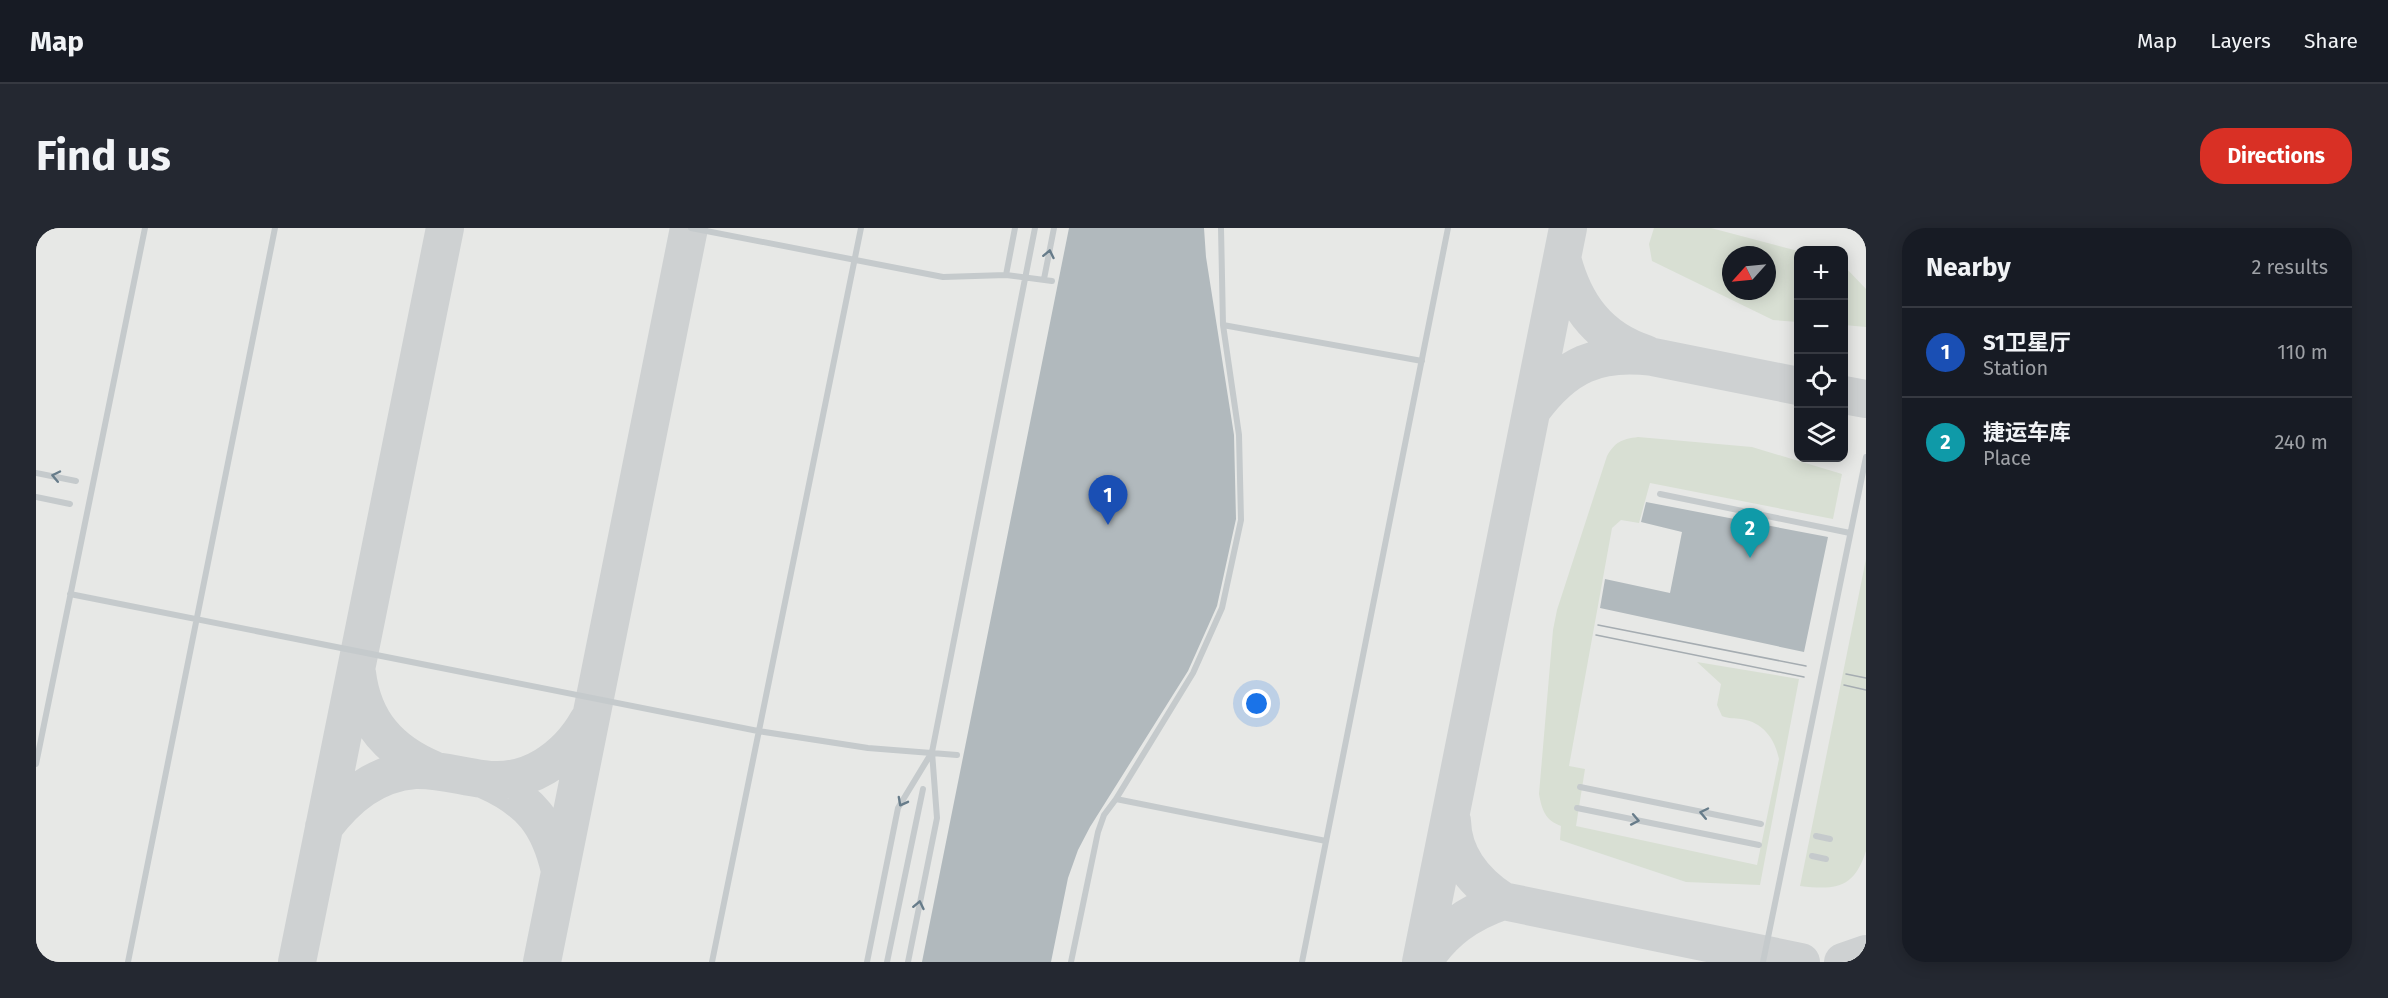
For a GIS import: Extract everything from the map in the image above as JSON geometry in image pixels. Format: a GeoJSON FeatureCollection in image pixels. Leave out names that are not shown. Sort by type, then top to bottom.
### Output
{"type":"FeatureCollection","features":[{"type":"Feature","properties":{"kind":"lane"},"geometry":{"type":"LineString","coordinates":[[36,764],[145,228]]}},
{"type":"Feature","properties":{"kind":"lane"},"geometry":{"type":"LineString","coordinates":[[128,962],[275,228]]}},
{"type":"Feature","properties":{"kind":"lane"},"geometry":{"type":"LineString","coordinates":[[691,228],[943,277],[1006,275],[1052,281]]}},
{"type":"Feature","properties":{"kind":"lane"},"geometry":{"type":"LineString","coordinates":[[712,962],[861,228]]}},
{"type":"Feature","properties":{"kind":"lane"},"geometry":{"type":"LineString","coordinates":[[1006,275],[1015,228]]}},
{"type":"Feature","properties":{"kind":"lane"},"geometry":{"type":"LineString","coordinates":[[908,962],[938,818],[932,752],[1035,228]]}},
{"type":"Feature","properties":{"kind":"lane"},"geometry":{"type":"LineString","coordinates":[[1044,279],[1054,228]]}},
{"type":"Feature","properties":{"kind":"lane"},"geometry":{"type":"LineString","coordinates":[[1071,962],[1098,832],[1104,815],[1193,673],[1222,608],[1241,520],[1239,435],[1224,325],[1221,228]]}},
{"type":"Feature","properties":{"kind":"lane"},"geometry":{"type":"LineString","coordinates":[[1302,962],[1448,228]]}},
{"type":"Feature","properties":{"kind":"lane"},"geometry":{"type":"LineString","coordinates":[[1224,325],[1422,361]]}},
{"type":"Feature","properties":{"kind":"lane"},"geometry":{"type":"LineString","coordinates":[[1763,962],[1866,457]]}},
{"type":"Feature","properties":{"kind":"lane"},"geometry":{"type":"LineString","coordinates":[[36,473],[76,481]]}},
{"type":"Feature","properties":{"kind":"lane"},"geometry":{"type":"LineString","coordinates":[[1660,494],[1850,533]]}},
{"type":"Feature","properties":{"kind":"lane"},"geometry":{"type":"LineString","coordinates":[[36,497],[70,504]]}},
{"type":"Feature","properties":{"kind":"lane"},"geometry":{"type":"LineString","coordinates":[[70,594],[758,731],[868,748],[957,755]]}},
{"type":"Feature","properties":{"kind":"lane"},"geometry":{"type":"LineString","coordinates":[[867,962],[898,808],[932,752]]}},
{"type":"Feature","properties":{"kind":"lane"},"geometry":{"type":"LineString","coordinates":[[1580,787],[1761,824]]}},
{"type":"Feature","properties":{"kind":"lane"},"geometry":{"type":"LineString","coordinates":[[888,962],[923,789]]}},
{"type":"Feature","properties":{"kind":"lane"},"geometry":{"type":"LineString","coordinates":[[1116,799],[1326,841]]}},
{"type":"Feature","properties":{"kind":"lane"},"geometry":{"type":"LineString","coordinates":[[1577,808],[1759,845]]}},
{"type":"Feature","properties":{"kind":"lane"},"geometry":{"type":"LineString","coordinates":[[1816,836],[1830,839]]}},
{"type":"Feature","properties":{"kind":"lane"},"geometry":{"type":"LineString","coordinates":[[1812,856],[1826,859]]}},
{"type":"Feature","properties":{"kind":"shaded area"},"geometry":{"type":"Polygon","coordinates":[[[36,228],[1866,228],[1866,962],[36,962],[36,228]]]}},
{"type":"Feature","properties":{"kind":"shaded area"},"geometry":{"type":"Polygon","coordinates":[[[1654,228],[1711,228],[1794,250],[1794,322],[1773,320],[1732,300],[1776,300],[1776,246],[1722,246],[1722,295],[1652,261],[1649,244],[1654,228]]]}},
{"type":"Feature","properties":{"kind":"shaded area"},"geometry":{"type":"Polygon","coordinates":[[[1848,270],[1866,289],[1866,327],[1848,325],[1848,270]]]}},
{"type":"Feature","properties":{"kind":"shaded area"},"geometry":{"type":"Polygon","coordinates":[[[1638,437],[1752,447],[1794,460],[1794,462],[1802,462],[1842,474],[1833,519],[1650,483],[1639,523],[1621,520],[1612,528],[1569,766],[1585,769],[1576,826],[1757,865],[1779,759],[1777,752],[1771,738],[1756,724],[1722,716],[1717,705],[1721,684],[1697,662],[1799,679],[1760,885],[1686,882],[1560,840],[1561,826],[1545,814],[1541,805],[1539,794],[1553,630],[1557,610],[1607,456],[1619,442],[1638,437]]]}},
{"type":"Feature","properties":{"kind":"shaded area"},"geometry":{"type":"Polygon","coordinates":[[[1866,559],[1866,851],[1856,873],[1842,884],[1823,888],[1800,886],[1866,559]]]}},
{"type":"Feature","properties":{"kind":"building"},"geometry":{"type":"Polygon","coordinates":[[[1069,228],[1204,228],[1206,257],[1234,435],[1236,519],[1217,606],[1188,671],[1090,827],[1078,850],[1068,878],[1051,962],[922,962],[1069,228]]]}},
{"type":"Feature","properties":{"kind":"building"},"geometry":{"type":"Polygon","coordinates":[[[1646,502],[1828,537],[1804,652],[1600,608],[1605,579],[1670,593],[1682,532],[1641,522],[1646,502]]]}},
{"type":"Feature","properties":{"kind":"taxiway"},"geometry":{"type":"LineString","coordinates":[[297,962],[445,228]]}},
{"type":"Feature","properties":{"kind":"taxiway"},"geometry":{"type":"LineString","coordinates":[[542,962],[689,228]]}},
{"type":"Feature","properties":{"kind":"taxiway"},"geometry":{"type":"LineString","coordinates":[[1421,962],[1568,228]]}},
{"type":"Feature","properties":{"kind":"taxiway"},"geometry":{"type":"LineString","coordinates":[[1562,258],[1574,291],[1591,318],[1615,339],[1646,354]]}},
{"type":"Feature","properties":{"kind":"taxiway"},"geometry":{"type":"LineString","coordinates":[[1532,410],[1544,395],[1570,372],[1584,364],[1616,356],[1653,357],[1794,385]]}},
{"type":"Feature","properties":{"kind":"taxiway"},"geometry":{"type":"LineString","coordinates":[[1848,396],[1866,399]]}},
{"type":"Feature","properties":{"kind":"taxiway"},"geometry":{"type":"LineString","coordinates":[[357,673],[365,706],[381,733],[404,754],[434,770]]}},
{"type":"Feature","properties":{"kind":"taxiway"},"geometry":{"type":"LineString","coordinates":[[324,827],[342,806],[363,788],[401,772],[432,771],[500,780],[530,773],[544,766],[569,747],[588,721]]}},
{"type":"Feature","properties":{"kind":"taxiway"},"geometry":{"type":"LineString","coordinates":[[485,780],[514,796],[535,815],[550,839],[560,871]]}},
{"type":"Feature","properties":{"kind":"taxiway"},"geometry":{"type":"LineString","coordinates":[[1452,821],[1456,846],[1467,867],[1474,877],[1503,901],[1801,962]]}},
{"type":"Feature","properties":{"kind":"taxiway"},"geometry":{"type":"LineString","coordinates":[[1423,962],[1439,941],[1457,924],[1503,901]]}},
{"type":"Feature","properties":{"kind":"taxiway"},"geometry":{"type":"LineString","coordinates":[[1843,962],[1866,954]]}},
{"type":"Feature","properties":{"kind":"tram line"},"geometry":{"type":"LineString","coordinates":[[1598,625],[1806,666]]}},
{"type":"Feature","properties":{"kind":"tram line"},"geometry":{"type":"LineString","coordinates":[[1596,635],[1804,677]]}},
{"type":"Feature","properties":{"kind":"tram line"},"geometry":{"type":"LineString","coordinates":[[1846,674],[1866,678]]}},
{"type":"Feature","properties":{"kind":"tram line"},"geometry":{"type":"LineString","coordinates":[[1844,685],[1866,690]]}},
{"type":"Feature","properties":{"kind":"place","name":"S1卫星厅"},"geometry":{"type":"Point","coordinates":[1108,525]}},
{"type":"Feature","properties":{"kind":"place","name":"捷运车库"},"geometry":{"type":"Point","coordinates":[1750,558]}}]}
